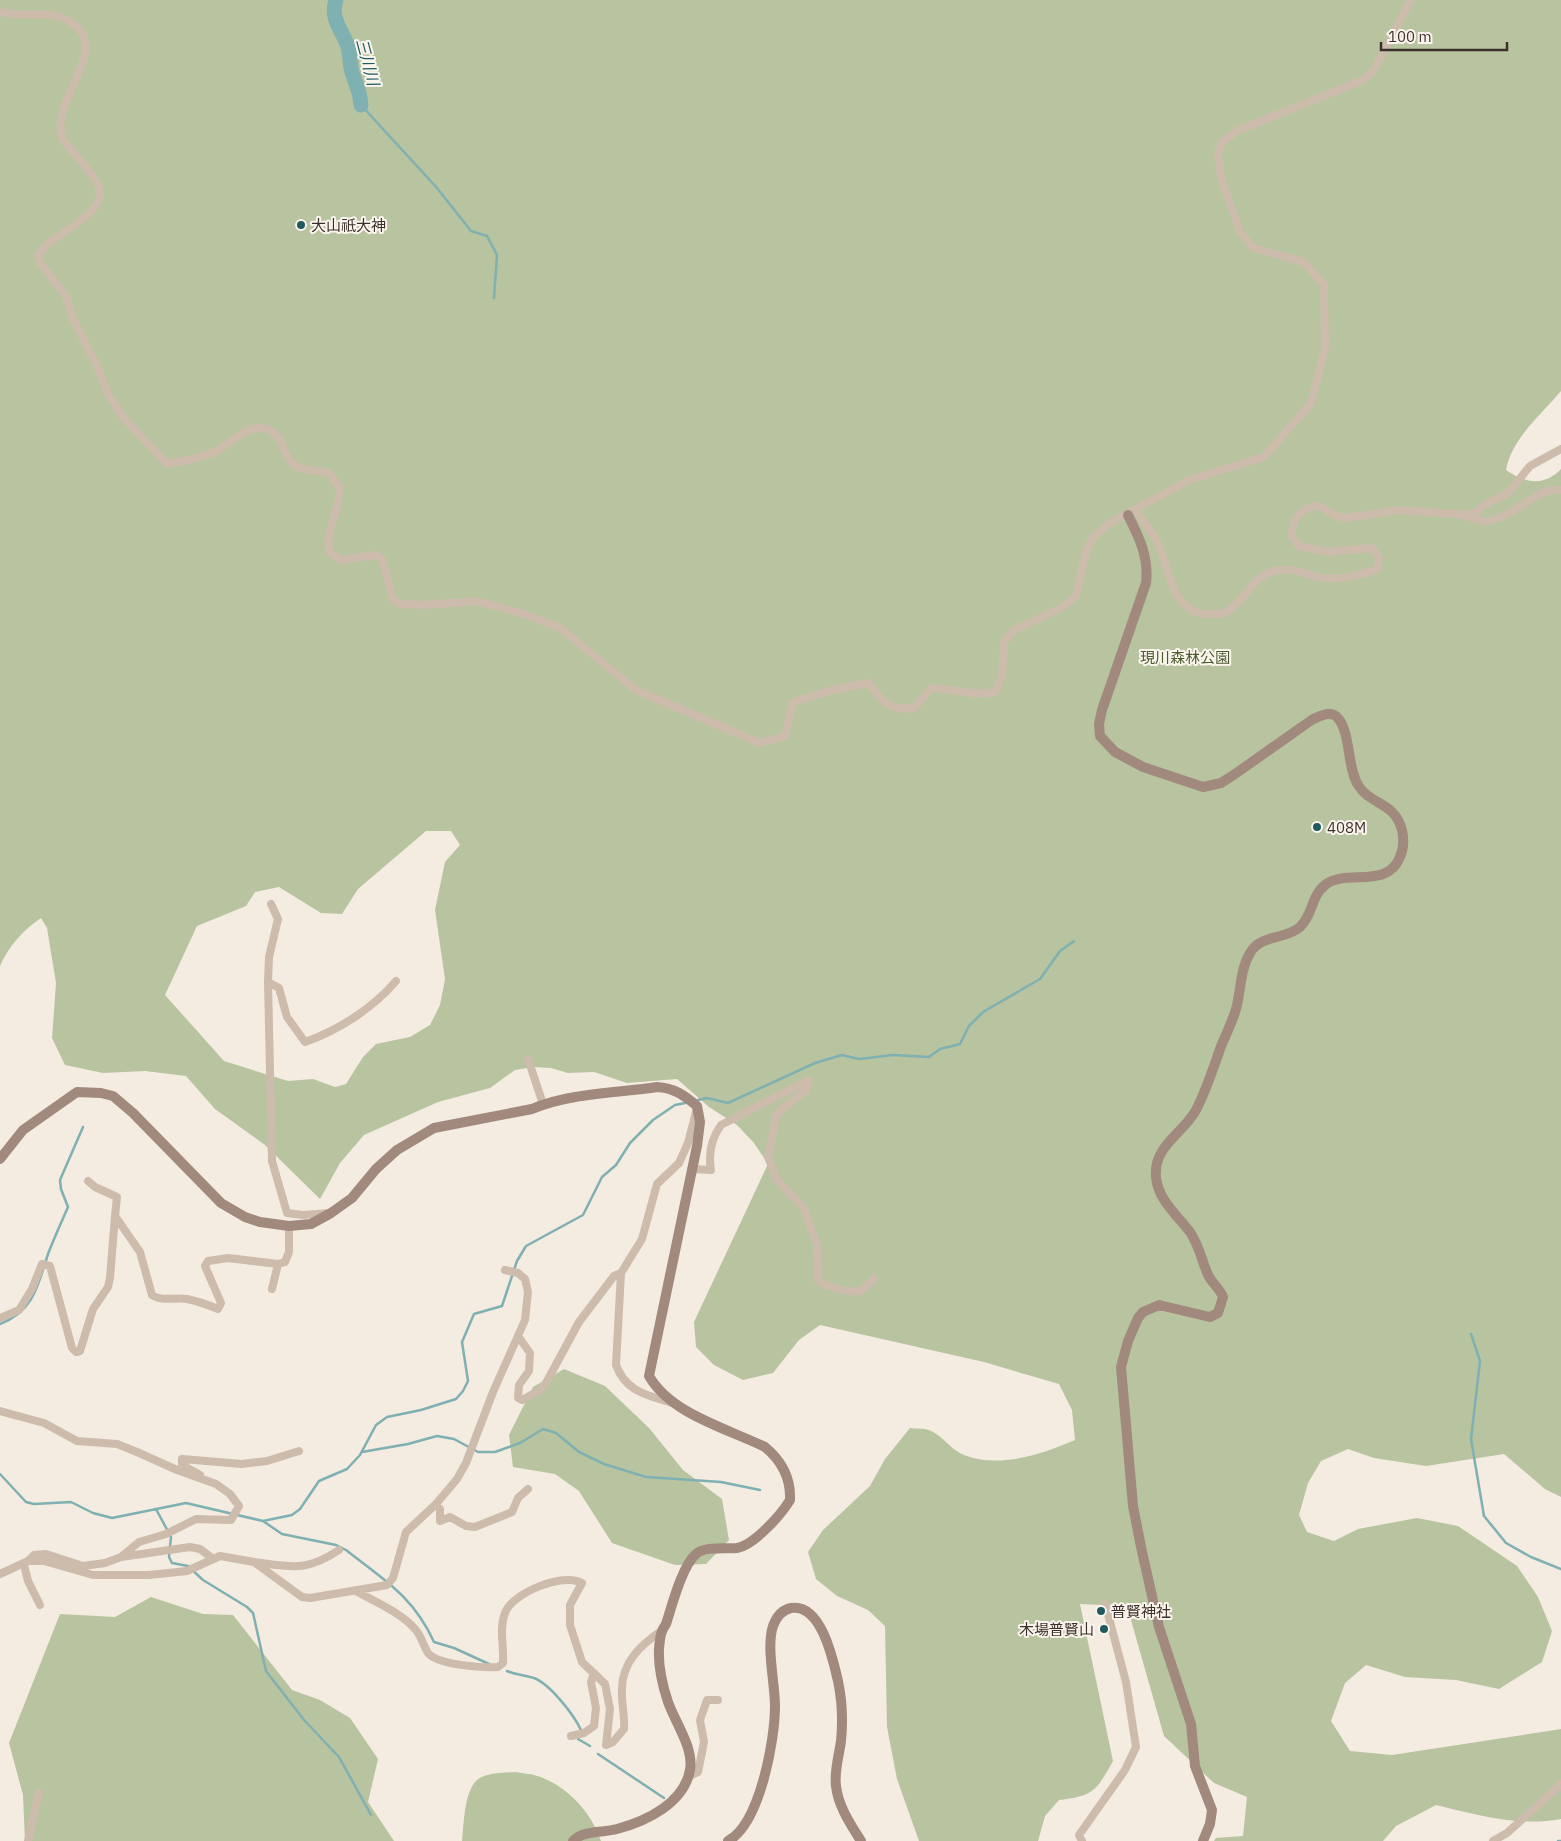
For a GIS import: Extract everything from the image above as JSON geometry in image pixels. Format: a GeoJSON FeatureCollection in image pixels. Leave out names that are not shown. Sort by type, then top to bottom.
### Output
{"type":"FeatureCollection","features":[{"type":"Feature","properties":{"kind":"street"},"geometry":{"type":"LineString","coordinates":[[0,12],[15,16],[59,17],[79,26],[84,35],[86,43],[82,63],[60,122],[59,132],[63,140],[98,184],[100,194],[97,204],[86,216],[45,246],[38,256],[40,263],[66,296],[73,319],[82,340],[97,366],[107,392],[123,417],[167,464],[194,459],[214,452],[251,429],[264,429],[274,434],[292,463],[299,467],[329,473],[339,487],[338,501],[327,544],[330,553],[342,560],[375,554],[382,559],[393,599],[400,604],[424,605],[476,601],[524,614],[560,628],[636,690],[760,744],[785,736],[793,702],[832,690],[869,683],[878,697],[900,710],[914,708],[931,688],[951,688],[982,695],[994,692],[1002,676],[1004,642],[1014,630],[1061,608],[1076,596],[1086,551],[1093,538],[1110,523],[1189,480],[1264,457],[1311,403],[1325,348],[1324,285],[1304,262],[1253,248],[1240,232],[1221,178],[1218,152],[1223,141],[1237,130],[1365,79],[1374,70],[1402,12],[1411,0]]}},
{"type":"Feature","properties":{"kind":"street"},"geometry":{"type":"LineString","coordinates":[[1465,515],[1478,512],[1481,507],[1508,492],[1530,466],[1561,449]]}},
{"type":"Feature","properties":{"kind":"street"},"geometry":{"type":"LineString","coordinates":[[1132,512],[1156,541],[1175,593],[1187,608],[1200,614],[1212,614],[1224,613],[1238,604],[1257,579],[1274,570],[1295,570],[1319,578],[1344,578],[1378,569],[1379,558],[1372,548],[1328,552],[1299,546],[1291,536],[1293,523],[1303,509],[1317,505],[1337,516],[1345,518],[1400,510],[1465,515],[1486,521],[1508,513],[1544,492],[1554,489],[1561,490]]}},
{"type":"Feature","properties":{"kind":"street"},"geometry":{"type":"LineString","coordinates":[[1132,512],[1143,548],[1147,573],[1146,583],[1102,710],[1099,724],[1100,736],[1115,752],[1143,767],[1203,788],[1221,782],[1235,774],[1313,719],[1328,714],[1333,715],[1338,718],[1342,729],[1358,786],[1398,816],[1404,846],[1396,865],[1382,875],[1334,880],[1325,884],[1315,896],[1309,916],[1299,928],[1266,939],[1254,947],[1244,967],[1236,1010],[1202,1098],[1191,1119],[1160,1152],[1156,1168],[1156,1180],[1165,1203],[1191,1234],[1209,1276],[1223,1297],[1222,1306],[1218,1313],[1210,1318],[1160,1305],[1144,1312],[1138,1318],[1128,1341],[1121,1367],[1133,1506],[1141,1547],[1159,1627],[1191,1724],[1195,1766],[1212,1810],[1210,1824],[1203,1841]]}},
{"type":"Feature","properties":{"kind":"street"},"geometry":{"type":"LineString","coordinates":[[271,904],[278,919],[269,957],[268,982],[272,1161],[286,1213],[331,1213]]}},
{"type":"Feature","properties":{"kind":"street"},"geometry":{"type":"LineString","coordinates":[[268,982],[279,988],[287,1017],[305,1042],[321,1036],[351,1019],[382,998],[396,981]]}},
{"type":"Feature","properties":{"kind":"street"},"geometry":{"type":"LineString","coordinates":[[528,1059],[543,1104]]}},
{"type":"Feature","properties":{"kind":"street"},"geometry":{"type":"LineString","coordinates":[[692,1169],[711,1170],[710,1149],[713,1136],[721,1125],[809,1080],[806,1090],[776,1116],[768,1157],[777,1180],[803,1207],[817,1244],[818,1281],[829,1287],[862,1290],[874,1278]]}},
{"type":"Feature","properties":{"kind":"street"},"geometry":{"type":"LineString","coordinates":[[0,1159],[23,1130],[71,1096],[78,1092],[88,1091],[101,1093],[113,1096],[133,1114],[222,1203],[245,1217],[260,1222],[290,1226],[311,1224],[352,1198],[376,1169],[397,1150],[434,1128],[532,1109],[543,1104],[582,1096],[657,1087],[670,1088],[697,1106],[700,1122],[649,1376],[655,1387],[676,1404]]}},
{"type":"Feature","properties":{"kind":"street"},"geometry":{"type":"LineString","coordinates":[[356,1591],[397,1614],[415,1629],[434,1659],[450,1663],[498,1667],[503,1663],[502,1621],[509,1604],[551,1582],[563,1579],[576,1579],[582,1582],[570,1605],[570,1625],[582,1662],[605,1684],[610,1709],[606,1745],[613,1742],[624,1728],[622,1687],[625,1670],[637,1652],[661,1631],[666,1624],[685,1570],[694,1555],[701,1551],[744,1546],[762,1532],[786,1508],[790,1500],[788,1478],[782,1466],[771,1452],[676,1404],[640,1393],[621,1379],[616,1365],[622,1273],[642,1238],[658,1184],[679,1163],[688,1143],[697,1106]]}},
{"type":"Feature","properties":{"kind":"street"},"geometry":{"type":"LineString","coordinates":[[0,1318],[19,1310],[47,1265],[72,1348],[78,1352],[82,1348],[93,1309],[108,1287],[117,1197],[95,1187],[88,1181]]}},
{"type":"Feature","properties":{"kind":"street"},"geometry":{"type":"LineString","coordinates":[[115,1216],[140,1252],[150,1291],[156,1298],[185,1299],[218,1309],[220,1303],[205,1266],[208,1261],[221,1258],[278,1264],[285,1262],[289,1252],[290,1226]]}},
{"type":"Feature","properties":{"kind":"street"},"geometry":{"type":"LineString","coordinates":[[272,1290],[278,1264]]}},
{"type":"Feature","properties":{"kind":"street"},"geometry":{"type":"LineString","coordinates":[[254,1562],[302,1597],[310,1598],[387,1585],[393,1578],[406,1532],[436,1504],[457,1479],[525,1320],[528,1292],[525,1279],[511,1271]]}},
{"type":"Feature","properties":{"kind":"street"},"geometry":{"type":"LineString","coordinates":[[518,1336],[530,1353],[529,1370],[517,1391],[518,1398],[522,1400],[540,1390],[546,1383],[580,1322],[614,1276],[622,1273]]}},
{"type":"Feature","properties":{"kind":"street"},"geometry":{"type":"LineString","coordinates":[[0,1411],[44,1423],[77,1441],[117,1444],[191,1476],[216,1484]]}},
{"type":"Feature","properties":{"kind":"street"},"geometry":{"type":"LineString","coordinates":[[121,1557],[139,1542],[170,1532],[196,1518],[231,1520],[239,1506],[230,1494],[182,1465],[182,1460],[242,1464],[267,1461],[299,1451]]}},
{"type":"Feature","properties":{"kind":"street"},"geometry":{"type":"LineString","coordinates":[[436,1504],[440,1509],[440,1520],[450,1517],[466,1526],[475,1527],[512,1512],[518,1498],[528,1489]]}},
{"type":"Feature","properties":{"kind":"street"},"geometry":{"type":"LineString","coordinates":[[26,1563],[34,1556],[50,1554],[66,1562],[83,1566],[104,1563],[121,1557],[196,1548],[212,1558]]}},
{"type":"Feature","properties":{"kind":"street"},"geometry":{"type":"LineString","coordinates":[[0,1574],[26,1563],[44,1561],[92,1575],[149,1575],[188,1571],[212,1558],[230,1557],[254,1562],[297,1566],[314,1564],[339,1550]]}},
{"type":"Feature","properties":{"kind":"street"},"geometry":{"type":"LineString","coordinates":[[26,1563],[28,1581],[40,1605]]}},
{"type":"Feature","properties":{"kind":"street"},"geometry":{"type":"LineString","coordinates":[[1078,1839],[1125,1770],[1136,1747],[1126,1682],[1105,1603]]}},
{"type":"Feature","properties":{"kind":"street"},"geometry":{"type":"LineString","coordinates":[[728,1841],[749,1819],[763,1778],[775,1706],[772,1631],[778,1616],[793,1608],[803,1609],[816,1620],[834,1666],[842,1698],[836,1788],[841,1806],[861,1841]]}},
{"type":"Feature","properties":{"kind":"street"},"geometry":{"type":"LineString","coordinates":[[573,1841],[582,1835],[616,1829],[631,1824],[671,1804],[689,1776],[690,1755],[668,1702],[659,1673],[661,1631]]}},
{"type":"Feature","properties":{"kind":"street"},"geometry":{"type":"LineString","coordinates":[[571,1736],[584,1733],[594,1726],[596,1708],[591,1682],[594,1673]]}},
{"type":"Feature","properties":{"kind":"street"},"geometry":{"type":"LineString","coordinates":[[689,1776],[698,1772],[700,1764],[704,1742],[700,1720],[704,1708],[708,1700],[718,1700]]}},
{"type":"Feature","properties":{"kind":"street"},"geometry":{"type":"LineString","coordinates":[[1493,1841],[1507,1832],[1561,1784]]}},
{"type":"Feature","properties":{"kind":"street"},"geometry":{"type":"LineString","coordinates":[[28,1841],[39,1793]]}},
{"type":"Feature","properties":{"kind":"green space","name":"現川森林公園"},"geometry":{"type":"Polygon","coordinates":[[[0,0],[1561,0],[1561,391],[1521,437],[1509,458],[1506,470],[1520,478],[1541,481],[1555,475],[1561,469],[1561,1497],[1545,1489],[1504,1454],[1426,1466],[1374,1458],[1348,1449],[1321,1461],[1308,1483],[1299,1515],[1307,1532],[1334,1541],[1358,1529],[1417,1518],[1458,1526],[1517,1566],[1538,1597],[1552,1631],[1542,1662],[1499,1689],[1456,1680],[1405,1677],[1366,1665],[1345,1683],[1331,1721],[1350,1751],[1392,1755],[1561,1729],[1561,1819],[1530,1822],[1514,1821],[1482,1816],[1436,1805],[1396,1826],[1383,1841],[1214,1841],[1216,1838],[1243,1836],[1247,1797],[1214,1783],[1164,1736],[1127,1606],[1080,1604],[1113,1761],[1098,1785],[1087,1794],[1059,1800],[1045,1816],[1038,1841],[919,1841],[897,1779],[887,1727],[885,1626],[868,1610],[837,1596],[816,1579],[808,1552],[823,1530],[870,1486],[885,1459],[910,1428],[929,1430],[938,1435],[959,1453],[991,1461],[1035,1455],[1075,1440],[1072,1410],[1059,1384],[984,1362],[820,1325],[799,1340],[773,1373],[743,1380],[714,1365],[696,1347],[694,1322],[768,1164],[754,1143],[737,1125],[709,1107],[677,1079],[627,1083],[594,1072],[568,1073],[551,1068],[533,1067],[515,1070],[490,1088],[438,1102],[364,1135],[340,1163],[320,1199],[265,1145],[215,1109],[186,1076],[145,1071],[103,1073],[65,1065],[52,1038],[56,983],[47,928],[41,918],[17,939],[7,952],[0,966],[0,0]],[[426,831],[358,889],[342,914],[321,913],[279,887],[255,892],[246,906],[197,926],[165,995],[224,1061],[288,1081],[313,1079],[335,1087],[346,1084],[363,1057],[376,1044],[410,1037],[430,1025],[440,1005],[445,979],[435,910],[445,862],[460,845],[451,831],[426,831]]]}},
{"type":"Feature","properties":{"kind":"green space"},"geometry":{"type":"Polygon","coordinates":[[[564,1369],[605,1386],[649,1428],[683,1470],[722,1499],[729,1540],[706,1564],[675,1565],[612,1543],[579,1491],[555,1474],[513,1467],[509,1435],[533,1387],[564,1369]]]}},
{"type":"Feature","properties":{"kind":"green space"},"geometry":{"type":"Polygon","coordinates":[[[151,1597],[203,1614],[233,1615],[292,1690],[320,1700],[350,1718],[378,1759],[368,1802],[394,1841],[25,1841],[23,1795],[9,1743],[60,1614],[115,1617],[151,1597]]]}},
{"type":"Feature","properties":{"kind":"green space"},"geometry":{"type":"Polygon","coordinates":[[[516,1772],[543,1778],[571,1796],[592,1821],[601,1841],[462,1841],[465,1809],[469,1792],[473,1785],[481,1777],[496,1773],[516,1772]]]}},
{"type":"Feature","properties":{"kind":"waterway","name":"三川川"},"geometry":{"type":"LineString","coordinates":[[336,0],[335,18],[348,48],[361,105]]}},
{"type":"Feature","properties":{"kind":"waterway"},"geometry":{"type":"LineString","coordinates":[[361,105],[437,188],[471,231],[487,236],[497,255],[494,298]]}},
{"type":"Feature","properties":{"kind":"waterway"},"geometry":{"type":"LineString","coordinates":[[698,1100],[707,1098],[728,1103],[815,1063],[842,1055],[859,1059],[893,1055],[929,1057],[940,1049],[960,1044],[969,1026],[983,1012],[1040,979],[1060,951],[1074,941]]}},
{"type":"Feature","properties":{"kind":"waterway"},"geometry":{"type":"LineString","coordinates":[[0,1474],[26,1502],[34,1504],[71,1502],[93,1513],[112,1518],[186,1503],[263,1521],[292,1515],[300,1509],[319,1481],[347,1469],[360,1455],[376,1425],[387,1417],[421,1410],[456,1399],[468,1381],[462,1342],[474,1314],[502,1306],[517,1261],[526,1246],[583,1215],[602,1177],[616,1165],[630,1143],[653,1120],[675,1105],[685,1103]]}},
{"type":"Feature","properties":{"kind":"waterway"},"geometry":{"type":"LineString","coordinates":[[0,1324],[20,1312],[33,1296],[50,1248],[68,1207],[61,1189],[60,1180],[83,1127]]}},
{"type":"Feature","properties":{"kind":"waterway"},"geometry":{"type":"LineString","coordinates":[[1471,1334],[1480,1361],[1471,1439],[1484,1516],[1506,1543],[1531,1557],[1561,1569]]}},
{"type":"Feature","properties":{"kind":"waterway"},"geometry":{"type":"LineString","coordinates":[[362,1452],[408,1444],[437,1436],[454,1439],[478,1452],[495,1452],[520,1443],[543,1429],[556,1433],[579,1452],[604,1464],[646,1477],[721,1482],[760,1490]]}},
{"type":"Feature","properties":{"kind":"waterway"},"geometry":{"type":"LineString","coordinates":[[156,1509],[171,1537],[169,1557],[172,1563],[188,1566],[203,1580],[247,1607],[253,1613],[266,1671],[304,1720],[339,1757],[371,1815]]}},
{"type":"Feature","properties":{"kind":"waterway"},"geometry":{"type":"LineString","coordinates":[[263,1521],[282,1534],[336,1545],[346,1550],[385,1580],[407,1601],[417,1612],[434,1642],[454,1648],[489,1664]]}},
{"type":"Feature","properties":{"kind":"waterway"},"geometry":{"type":"LineString","coordinates":[[507,1671],[540,1681],[554,1693],[573,1716],[581,1730]]}},
{"type":"Feature","properties":{"kind":"waterway"},"geometry":{"type":"LineString","coordinates":[[578,1739],[590,1746]]}},
{"type":"Feature","properties":{"kind":"waterway"},"geometry":{"type":"LineString","coordinates":[[598,1754],[664,1798]]}},
{"type":"Feature","properties":{"kind":"place","name":"大山祇大神"},"geometry":{"type":"Point","coordinates":[301,225]}},
{"type":"Feature","properties":{"kind":"place","name":"408M"},"geometry":{"type":"Point","coordinates":[1317,827]}},
{"type":"Feature","properties":{"kind":"place","name":"普賢神社"},"geometry":{"type":"Point","coordinates":[1101,1611]}},
{"type":"Feature","properties":{"kind":"place","name":"木場普賢山"},"geometry":{"type":"Point","coordinates":[1104,1629]}}]}
